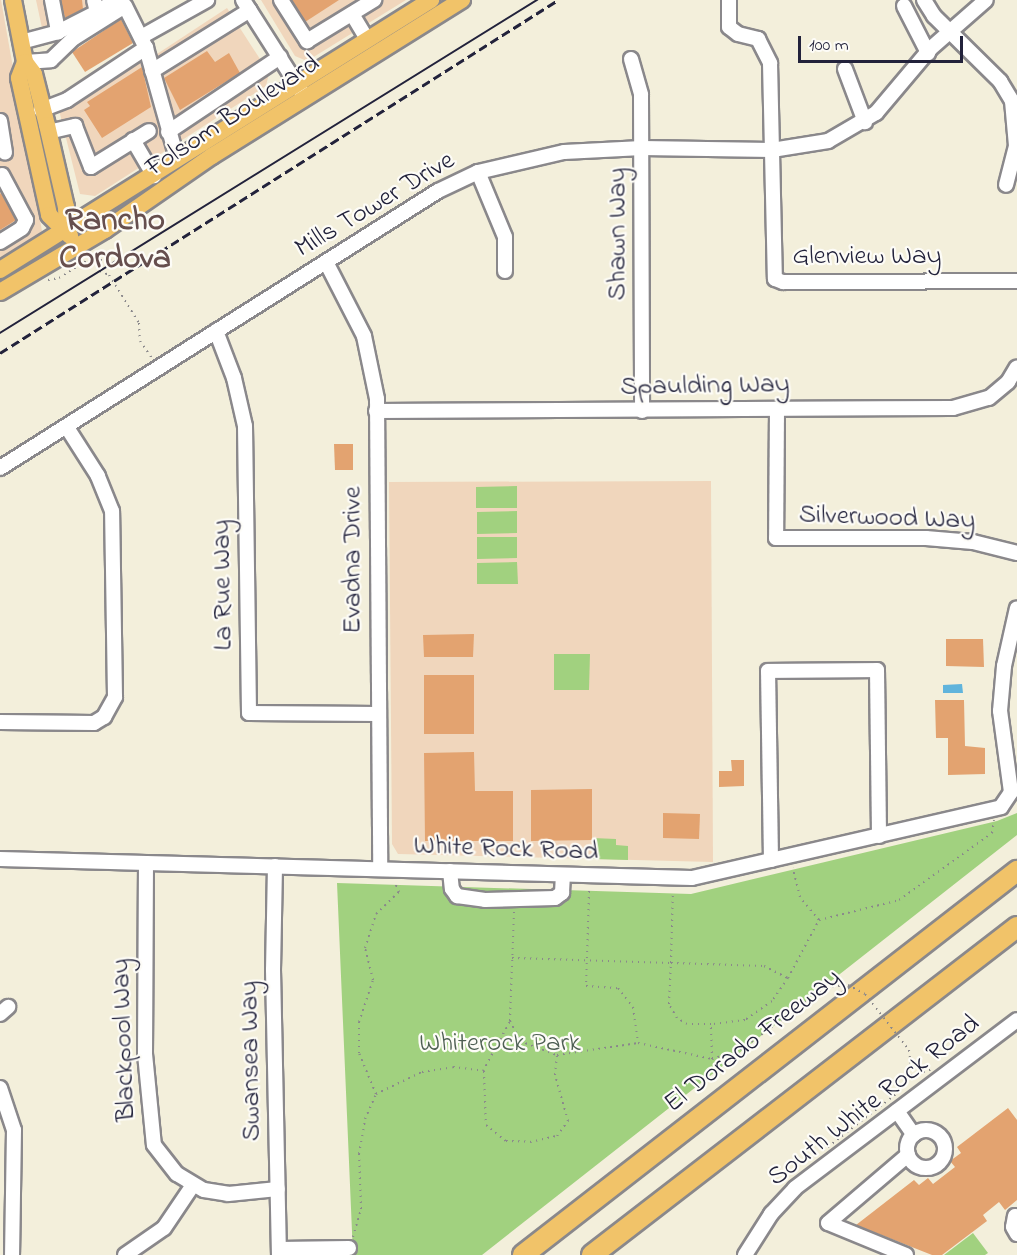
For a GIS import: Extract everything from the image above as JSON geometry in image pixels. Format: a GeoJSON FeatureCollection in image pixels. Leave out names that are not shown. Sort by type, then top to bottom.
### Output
{"type":"FeatureCollection","features":[{"type":"Feature","properties":{"kind":"highway","name":"El Dorado Freeway"},"geometry":{"type":"LineString","coordinates":[[523,1255],[1017,871]]}},
{"type":"Feature","properties":{"kind":"highway"},"geometry":{"type":"LineString","coordinates":[[592,1255],[1017,927]]}},
{"type":"Feature","properties":{"kind":"main road"},"geometry":{"type":"LineString","coordinates":[[13,0],[25,62],[34,74],[66,207],[67,230]]}},
{"type":"Feature","properties":{"kind":"main road","name":"Folsom Boulevard"},"geometry":{"type":"LineString","coordinates":[[0,292],[77,247],[301,91],[367,39],[431,0]]}},
{"type":"Feature","properties":{"kind":"main road","name":"Folsom Boulevard"},"geometry":{"type":"LineString","coordinates":[[0,270],[154,177],[177,158],[462,0]]}},
{"type":"Feature","properties":{"kind":"main road"},"geometry":{"type":"LineString","coordinates":[[25,62],[19,78],[49,215],[67,230],[77,247]]}},
{"type":"Feature","properties":{"kind":"street"},"geometry":{"type":"LineString","coordinates":[[52,0],[58,32]]}},
{"type":"Feature","properties":{"kind":"street"},"geometry":{"type":"LineString","coordinates":[[21,42],[58,32],[96,6],[116,0]]}},
{"type":"Feature","properties":{"kind":"street"},"geometry":{"type":"LineString","coordinates":[[41,110],[67,100],[143,43],[207,0]]}},
{"type":"Feature","properties":{"kind":"street"},"geometry":{"type":"LineString","coordinates":[[281,0],[307,41],[374,0]]}},
{"type":"Feature","properties":{"kind":"street"},"geometry":{"type":"LineString","coordinates":[[729,0],[729,27],[738,34],[758,39],[770,63],[772,150]]}},
{"type":"Feature","properties":{"kind":"street"},"geometry":{"type":"LineString","coordinates":[[924,0],[1000,81],[1012,101],[1016,146],[1006,185]]}},
{"type":"Feature","properties":{"kind":"street","name":"Mills Tower Drive"},"geometry":{"type":"LineString","coordinates":[[0,468],[438,191],[478,172],[542,156],[642,148],[772,150],[815,145],[865,122],[895,94],[950,30],[986,0]]}},
{"type":"Feature","properties":{"kind":"street"},"geometry":{"type":"LineString","coordinates":[[152,71],[246,5],[301,91]]}},
{"type":"Feature","properties":{"kind":"street"},"geometry":{"type":"LineString","coordinates":[[25,62],[51,60],[74,38],[125,6],[143,43],[177,158]]}},
{"type":"Feature","properties":{"kind":"street"},"geometry":{"type":"LineString","coordinates":[[904,6],[928,53]]}},
{"type":"Feature","properties":{"kind":"street"},"geometry":{"type":"LineString","coordinates":[[352,14],[367,39]]}},
{"type":"Feature","properties":{"kind":"street"},"geometry":{"type":"LineString","coordinates":[[168,132],[280,57]]}},
{"type":"Feature","properties":{"kind":"street","name":"Shawn Way"},"geometry":{"type":"LineString","coordinates":[[631,59],[641,95],[642,411]]}},
{"type":"Feature","properties":{"kind":"street"},"geometry":{"type":"LineString","coordinates":[[845,69],[865,122]]}},
{"type":"Feature","properties":{"kind":"street"},"geometry":{"type":"LineString","coordinates":[[0,121],[4,153]]}},
{"type":"Feature","properties":{"kind":"street"},"geometry":{"type":"LineString","coordinates":[[48,132],[75,126],[91,167],[149,130]]}},
{"type":"Feature","properties":{"kind":"street"},"geometry":{"type":"LineString","coordinates":[[133,140],[154,177]]}},
{"type":"Feature","properties":{"kind":"street","name":"Glenview Way"},"geometry":{"type":"LineString","coordinates":[[772,150],[775,279],[783,282],[1017,280]]}},
{"type":"Feature","properties":{"kind":"street"},"geometry":{"type":"LineString","coordinates":[[478,172],[504,237],[505,271]]}},
{"type":"Feature","properties":{"kind":"street"},"geometry":{"type":"LineString","coordinates":[[0,242],[22,228],[26,220],[2,175]]}},
{"type":"Feature","properties":{"kind":"street","name":"Evadna Drive"},"geometry":{"type":"LineString","coordinates":[[326,262],[363,336],[371,360],[376,411],[380,868]]}},
{"type":"Feature","properties":{"kind":"street","name":"La Rue Way"},"geometry":{"type":"LineString","coordinates":[[216,332],[234,378],[245,426],[249,713],[378,714]]}},
{"type":"Feature","properties":{"kind":"street","name":"Spaulding Way"},"geometry":{"type":"LineString","coordinates":[[376,411],[642,411],[965,407],[999,391],[1017,367]]}},
{"type":"Feature","properties":{"kind":"street","name":"Silverwood Way"},"geometry":{"type":"LineString","coordinates":[[777,409],[776,538],[926,538],[973,542],[1017,553]]}},
{"type":"Feature","properties":{"kind":"street"},"geometry":{"type":"LineString","coordinates":[[0,722],[94,723],[104,717],[115,697],[112,511],[98,476],[66,426]]}},
{"type":"Feature","properties":{"kind":"street"},"geometry":{"type":"LineString","coordinates":[[1012,770],[1000,711],[1004,666],[1017,608]]}},
{"type":"Feature","properties":{"kind":"street"},"geometry":{"type":"LineString","coordinates":[[771,860],[768,671],[877,670],[879,836]]}},
{"type":"Feature","properties":{"kind":"street","name":"White Rock Road"},"geometry":{"type":"LineString","coordinates":[[0,859],[692,878],[1001,807],[1011,792],[1012,770]]}},
{"type":"Feature","properties":{"kind":"street","name":"Blackpool Way"},"geometry":{"type":"LineString","coordinates":[[146,863],[144,997],[149,1121],[161,1155],[193,1185],[228,1194],[278,1189]]}},
{"type":"Feature","properties":{"kind":"street","name":"Swansea Way"},"geometry":{"type":"LineString","coordinates":[[275,866],[279,1252]]}},
{"type":"Feature","properties":{"kind":"street"},"geometry":{"type":"LineString","coordinates":[[450,871],[454,893],[475,899],[551,900],[562,893],[563,875]]}},
{"type":"Feature","properties":{"kind":"street","name":"South White Rock Road"},"geometry":{"type":"LineString","coordinates":[[745,1255],[762,1226],[790,1193],[1017,1020]]}},
{"type":"Feature","properties":{"kind":"street"},"geometry":{"type":"LineString","coordinates":[[0,1088],[5,1110],[14,1130],[12,1255]]}},
{"type":"Feature","properties":{"kind":"street"},"geometry":{"type":"LineString","coordinates":[[897,1111],[914,1135]]}},
{"type":"Feature","properties":{"kind":"street"},"geometry":{"type":"LineString","coordinates":[[908,1155],[924,1168],[938,1164],[945,1151],[939,1129],[914,1135]]}},
{"type":"Feature","properties":{"kind":"street"},"geometry":{"type":"LineString","coordinates":[[906,1255],[828,1223],[908,1155],[914,1135]]}},
{"type":"Feature","properties":{"kind":"street"},"geometry":{"type":"LineString","coordinates":[[125,1255],[164,1228],[193,1185]]}},
{"type":"Feature","properties":{"kind":"street"},"geometry":{"type":"LineString","coordinates":[[1015,1216],[1013,1227],[1017,1234]]}},
{"type":"Feature","properties":{"kind":"street"},"geometry":{"type":"LineString","coordinates":[[279,1252],[349,1248]]}},
{"type":"Feature","properties":{"kind":"path"},"geometry":{"type":"LineString","coordinates":[[44,280],[59,278],[90,258],[101,259],[100,271],[109,275],[124,298],[139,323],[140,341],[159,368]]}},
{"type":"Feature","properties":{"kind":"path"},"geometry":{"type":"LineString","coordinates":[[673,891],[669,1004],[677,1018],[687,1023],[711,1024],[745,1020],[772,1001],[788,978],[819,920],[899,900],[992,833],[994,820]]}},
{"type":"Feature","properties":{"kind":"path"},"geometry":{"type":"LineString","coordinates":[[793,868],[800,897],[819,920]]}},
{"type":"Feature","properties":{"kind":"path"},"geometry":{"type":"LineString","coordinates":[[376,1094],[359,1053],[359,1022],[373,980],[365,948],[376,914],[399,892],[396,883]]}},
{"type":"Feature","properties":{"kind":"path"},"geometry":{"type":"LineString","coordinates":[[589,891],[586,986],[618,988],[633,1007],[638,1043]]}},
{"type":"Feature","properties":{"kind":"path"},"geometry":{"type":"LineString","coordinates":[[514,906],[510,1022],[483,1071],[486,1125],[506,1141],[539,1140],[557,1136],[568,1121],[555,1075],[557,1055]]}},
{"type":"Feature","properties":{"kind":"path"},"geometry":{"type":"LineString","coordinates":[[512,958],[764,966],[788,978]]}},
{"type":"Feature","properties":{"kind":"path"},"geometry":{"type":"LineString","coordinates":[[498,1044],[520,1041],[557,1055],[638,1043],[712,1059],[742,1049],[817,993],[838,984],[865,994],[909,1050],[912,1076]]}},
{"type":"Feature","properties":{"kind":"path"},"geometry":{"type":"LineString","coordinates":[[510,1022],[520,1041]]}},
{"type":"Feature","properties":{"kind":"path"},"geometry":{"type":"LineString","coordinates":[[711,1024],[712,1059]]}},
{"type":"Feature","properties":{"kind":"path"},"geometry":{"type":"LineString","coordinates":[[349,1248],[361,1209],[359,1154],[365,1119],[376,1094],[422,1072],[453,1067],[483,1071]]}},
{"type":"Feature","properties":{"kind":"path"},"geometry":{"type":"LineString","coordinates":[[824,1150],[900,1091],[912,1076],[934,1069]]}},
{"type":"Feature","properties":{"kind":"shaded area"},"geometry":{"type":"Polygon","coordinates":[[[0,0],[42,231],[0,263],[0,0]]]}},
{"type":"Feature","properties":{"kind":"shaded area"},"geometry":{"type":"Polygon","coordinates":[[[36,0],[122,0],[45,42],[36,0]]]}},
{"type":"Feature","properties":{"kind":"shaded area"},"geometry":{"type":"Polygon","coordinates":[[[261,0],[406,0],[307,61],[295,56],[261,0]]]}},
{"type":"Feature","properties":{"kind":"shaded area"},"geometry":{"type":"Polygon","coordinates":[[[227,8],[269,73],[266,86],[95,196],[80,194],[59,110],[154,48],[157,54],[227,8]]]}},
{"type":"Feature","properties":{"kind":"shaded area"},"geometry":{"type":"Polygon","coordinates":[[[711,481],[713,862],[398,854],[392,844],[389,482],[711,481]]]}},
{"type":"Feature","properties":{"kind":"green space"},"geometry":{"type":"Polygon","coordinates":[[[517,486],[517,508],[476,508],[476,487],[517,486]]]}},
{"type":"Feature","properties":{"kind":"green space"},"geometry":{"type":"Polygon","coordinates":[[[517,511],[517,533],[477,534],[477,512],[517,511]]]}},
{"type":"Feature","properties":{"kind":"green space"},"geometry":{"type":"Polygon","coordinates":[[[477,537],[517,537],[517,558],[477,559],[477,537]]]}},
{"type":"Feature","properties":{"kind":"green space"},"geometry":{"type":"Polygon","coordinates":[[[517,562],[518,584],[477,584],[477,563],[517,562]]]}},
{"type":"Feature","properties":{"kind":"green space"},"geometry":{"type":"Polygon","coordinates":[[[554,654],[590,654],[589,690],[554,690],[554,654]]]}},
{"type":"Feature","properties":{"kind":"green space","name":"Whiterock Park"},"geometry":{"type":"Polygon","coordinates":[[[1017,813],[1017,835],[482,1255],[353,1255],[337,883],[691,894],[997,821],[1017,813]]]}},
{"type":"Feature","properties":{"kind":"green space"},"geometry":{"type":"Polygon","coordinates":[[[593,838],[616,839],[616,845],[628,846],[628,860],[593,859],[593,838]]]}},
{"type":"Feature","properties":{"kind":"green space"},"geometry":{"type":"Polygon","coordinates":[[[973,1233],[988,1253],[985,1255],[944,1255],[973,1233]]]}},
{"type":"Feature","properties":{"kind":"water"},"geometry":{"type":"Polygon","coordinates":[[[962,684],[963,693],[943,693],[943,685],[962,684]]]}},
{"type":"Feature","properties":{"kind":"building"},"geometry":{"type":"Polygon","coordinates":[[[61,0],[82,0],[83,9],[65,18],[61,0]]]}},
{"type":"Feature","properties":{"kind":"building"},"geometry":{"type":"Polygon","coordinates":[[[292,0],[339,0],[305,22],[292,0]]]}},
{"type":"Feature","properties":{"kind":"building"},"geometry":{"type":"Polygon","coordinates":[[[121,19],[133,43],[85,72],[72,52],[121,19]]]}},
{"type":"Feature","properties":{"kind":"building"},"geometry":{"type":"Polygon","coordinates":[[[207,51],[215,62],[229,53],[240,73],[180,110],[164,78],[207,51]]]}},
{"type":"Feature","properties":{"kind":"building"},"geometry":{"type":"Polygon","coordinates":[[[142,67],[151,107],[102,138],[84,110],[90,106],[87,102],[142,67]]]}},
{"type":"Feature","properties":{"kind":"building"},"geometry":{"type":"Polygon","coordinates":[[[0,194],[16,220],[0,230],[0,194]]]}},
{"type":"Feature","properties":{"kind":"building"},"geometry":{"type":"Polygon","coordinates":[[[334,444],[353,444],[353,470],[335,470],[334,444]]]}},
{"type":"Feature","properties":{"kind":"building"},"geometry":{"type":"Polygon","coordinates":[[[474,634],[473,657],[424,657],[423,635],[474,634]]]}},
{"type":"Feature","properties":{"kind":"building"},"geometry":{"type":"Polygon","coordinates":[[[946,639],[983,639],[984,667],[946,666],[946,639]]]}},
{"type":"Feature","properties":{"kind":"building"},"geometry":{"type":"Polygon","coordinates":[[[424,675],[474,675],[474,734],[424,734],[424,675]]]}},
{"type":"Feature","properties":{"kind":"building"},"geometry":{"type":"Polygon","coordinates":[[[935,700],[964,700],[965,746],[985,748],[985,774],[948,775],[948,738],[936,738],[935,700]]]}},
{"type":"Feature","properties":{"kind":"building"},"geometry":{"type":"Polygon","coordinates":[[[474,752],[475,791],[513,791],[513,841],[425,841],[424,753],[474,752]]]}},
{"type":"Feature","properties":{"kind":"building"},"geometry":{"type":"Polygon","coordinates":[[[731,760],[744,760],[744,786],[719,787],[719,771],[732,771],[731,760]]]}},
{"type":"Feature","properties":{"kind":"building"},"geometry":{"type":"Polygon","coordinates":[[[592,789],[592,840],[531,841],[531,790],[592,789]]]}},
{"type":"Feature","properties":{"kind":"building"},"geometry":{"type":"Polygon","coordinates":[[[663,813],[700,814],[699,839],[663,838],[663,813]]]}},
{"type":"Feature","properties":{"kind":"building"},"geometry":{"type":"Polygon","coordinates":[[[1008,1108],[1017,1120],[1017,1200],[1005,1210],[999,1202],[983,1215],[987,1221],[942,1255],[932,1255],[856,1225],[914,1180],[919,1185],[928,1178],[933,1184],[955,1167],[950,1161],[961,1153],[957,1147],[1008,1108]]]}},
{"type":"Feature","properties":{"kind":"tram line"},"geometry":{"type":"LineString","coordinates":[[0,333],[537,0]]}},
{"type":"Feature","properties":{"kind":"railway"},"geometry":{"type":"LineString","coordinates":[[0,353],[558,0]]}},
{"type":"Feature","properties":{"kind":"district","name":"Rancho Cordova"},"geometry":{"type":"Point","coordinates":[115,241]}}]}
